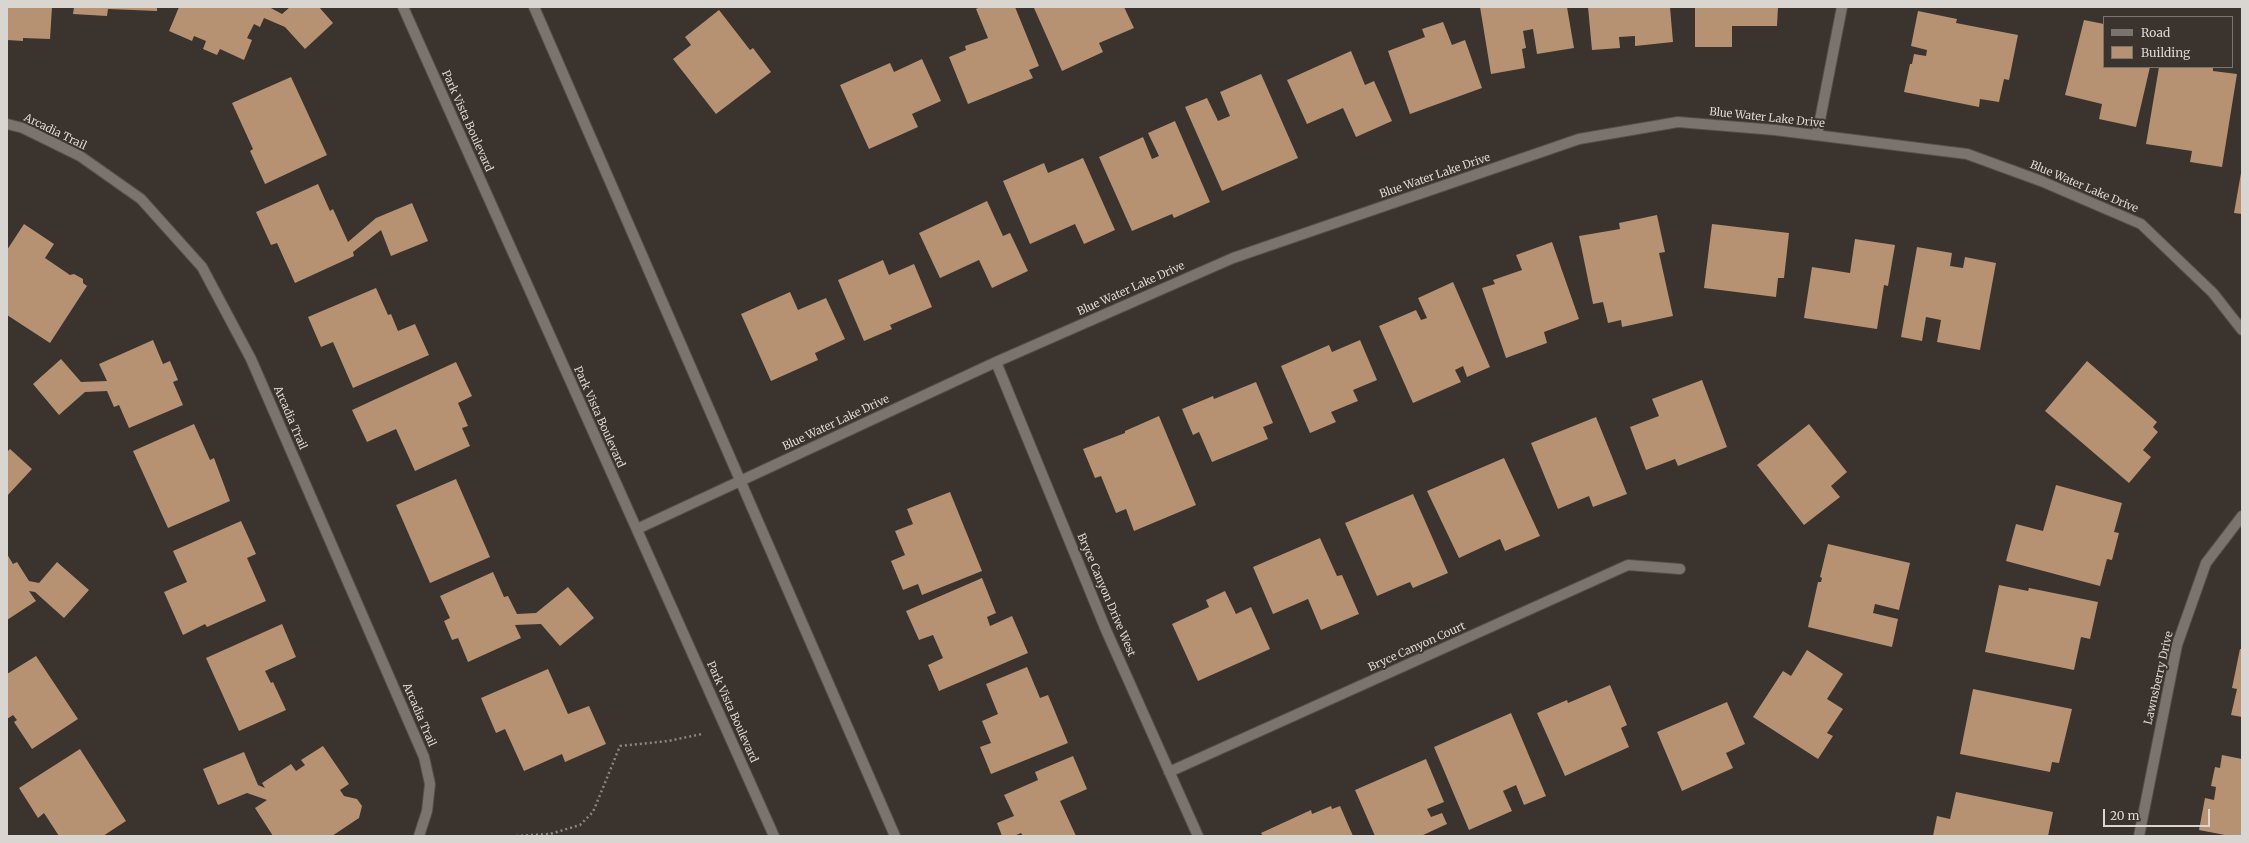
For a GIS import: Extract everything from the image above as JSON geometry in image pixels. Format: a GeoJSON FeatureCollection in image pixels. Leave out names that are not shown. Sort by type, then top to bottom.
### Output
{"type":"FeatureCollection","features":[{"type":"Feature","properties":{"kind":"street","name":"Park Vista Boulevard"},"geometry":{"type":"LineString","coordinates":[[402,7],[774,836]]}},
{"type":"Feature","properties":{"kind":"street"},"geometry":{"type":"LineString","coordinates":[[534,7],[895,836]]}},
{"type":"Feature","properties":{"kind":"street"},"geometry":{"type":"LineString","coordinates":[[1817,135],[1842,7]]}},
{"type":"Feature","properties":{"kind":"street","name":"Blue Water Lake Drive"},"geometry":{"type":"LineString","coordinates":[[637,529],[996,362],[1233,258],[1579,139],[1678,122],[1702,122],[1967,154],[2041,181],[2141,224],[2213,293],[2242,330]]}},
{"type":"Feature","properties":{"kind":"street","name":"Arcadia Trail"},"geometry":{"type":"LineString","coordinates":[[7,124],[23,128],[80,156],[141,199],[202,266],[251,359],[424,757],[430,784],[427,811],[419,836]]}},
{"type":"Feature","properties":{"kind":"street","name":"Bryce Canyon Drive West"},"geometry":{"type":"LineString","coordinates":[[996,362],[1106,630],[1198,836]]}},
{"type":"Feature","properties":{"kind":"street","name":"Lawnsberry Drive"},"geometry":{"type":"LineString","coordinates":[[2139,836],[2177,645],[2206,563],[2242,516]]}},
{"type":"Feature","properties":{"kind":"street","name":"Bryce Canyon Court"},"geometry":{"type":"LineString","coordinates":[[1169,772],[1628,565],[1680,569]]}},
{"type":"Feature","properties":{"kind":"path"},"geometry":{"type":"LineString","coordinates":[[516,836],[550,834],[580,825],[593,812],[620,746],[668,741],[726,729]]}},
{"type":"Feature","properties":{"kind":"building"},"geometry":{"type":"Polygon","coordinates":[[[7,7],[52,7],[50,39],[23,38],[23,41],[7,40],[7,7]]]}},
{"type":"Feature","properties":{"kind":"building"},"geometry":{"type":"Polygon","coordinates":[[[74,7],[157,7],[157,11],[108,9],[107,16],[73,14],[74,7]]]}},
{"type":"Feature","properties":{"kind":"building"},"geometry":{"type":"Polygon","coordinates":[[[179,7],[269,7],[282,14],[290,7],[319,7],[333,23],[305,49],[285,27],[264,18],[260,27],[254,24],[247,38],[252,40],[244,60],[220,49],[217,55],[203,49],[206,41],[194,36],[192,41],[169,31],[179,7]]]}},
{"type":"Feature","properties":{"kind":"building"},"geometry":{"type":"Polygon","coordinates":[[[980,7],[1015,7],[1039,66],[1029,70],[1033,78],[968,104],[949,57],[966,50],[965,46],[988,38],[976,9],[980,7]]]}},
{"type":"Feature","properties":{"kind":"building"},"geometry":{"type":"Polygon","coordinates":[[[1124,7],[1134,28],[1099,43],[1103,52],[1062,71],[1034,8],[1124,7]]]}},
{"type":"Feature","properties":{"kind":"building"},"geometry":{"type":"Polygon","coordinates":[[[1480,7],[1567,7],[1574,48],[1537,54],[1533,29],[1523,31],[1526,48],[1522,49],[1525,68],[1491,74],[1480,7]]]}},
{"type":"Feature","properties":{"kind":"building"},"geometry":{"type":"Polygon","coordinates":[[[1588,7],[1670,7],[1673,42],[1635,46],[1635,36],[1619,37],[1620,48],[1592,50],[1588,7]]]}},
{"type":"Feature","properties":{"kind":"building"},"geometry":{"type":"Polygon","coordinates":[[[1695,7],[1778,7],[1777,26],[1732,26],[1732,47],[1695,47],[1695,7]]]}},
{"type":"Feature","properties":{"kind":"building"},"geometry":{"type":"Polygon","coordinates":[[[719,10],[750,50],[753,48],[771,72],[716,114],[673,59],[691,45],[685,37],[719,10]]]}},
{"type":"Feature","properties":{"kind":"building"},"geometry":{"type":"Polygon","coordinates":[[[1918,11],[1957,19],[1956,23],[2018,35],[2009,80],[2004,79],[1999,102],[1980,99],[1979,107],[1904,92],[1910,64],[1912,64],[1914,54],[1926,56],[1927,50],[1911,46],[1918,11]]]}},
{"type":"Feature","properties":{"kind":"building"},"geometry":{"type":"Polygon","coordinates":[[[2084,20],[2103,24],[2103,68],[2150,68],[2136,127],[2099,119],[2102,104],[2065,95],[2084,20]]]}},
{"type":"Feature","properties":{"kind":"building"},"geometry":{"type":"Polygon","coordinates":[[[1443,22],[1452,45],[1465,40],[1482,88],[1410,114],[1388,51],[1425,37],[1422,29],[1443,22]]]}},
{"type":"Feature","properties":{"kind":"building"},"geometry":{"type":"Polygon","coordinates":[[[1351,51],[1365,85],[1374,81],[1392,121],[1356,137],[1343,108],[1307,124],[1287,80],[1351,51]]]}},
{"type":"Feature","properties":{"kind":"building"},"geometry":{"type":"Polygon","coordinates":[[[922,59],[941,101],[912,114],[918,127],[869,149],[840,85],[890,63],[894,72],[922,59]]]}},
{"type":"Feature","properties":{"kind":"building"},"geometry":{"type":"Polygon","coordinates":[[[2159,68],[2213,68],[2213,71],[2237,74],[2222,167],[2190,162],[2192,151],[2146,144],[2159,68]]]}},
{"type":"Feature","properties":{"kind":"building"},"geometry":{"type":"Polygon","coordinates":[[[1261,74],[1298,158],[1222,191],[1185,107],[1207,98],[1218,121],[1230,116],[1220,92],[1261,74]]]}},
{"type":"Feature","properties":{"kind":"building"},"geometry":{"type":"Polygon","coordinates":[[[291,77],[327,155],[265,184],[250,151],[253,149],[232,103],[291,77]]]}},
{"type":"Feature","properties":{"kind":"building"},"geometry":{"type":"Polygon","coordinates":[[[1175,121],[1210,202],[1174,218],[1172,214],[1132,231],[1099,157],[1143,137],[1152,159],[1159,156],[1148,133],[1175,121]]]}},
{"type":"Feature","properties":{"kind":"building"},"geometry":{"type":"Polygon","coordinates":[[[1083,158],[1115,230],[1084,244],[1075,224],[1030,244],[1003,181],[1044,163],[1048,173],[1083,158]]]}},
{"type":"Feature","properties":{"kind":"building"},"geometry":{"type":"Polygon","coordinates":[[[2242,173],[2242,214],[2234,213],[2242,173]]]}},
{"type":"Feature","properties":{"kind":"building"},"geometry":{"type":"Polygon","coordinates":[[[318,184],[330,211],[333,209],[348,242],[376,218],[412,203],[428,241],[391,256],[381,230],[353,252],[354,256],[295,283],[277,243],[271,245],[256,212],[318,184]]]}},
{"type":"Feature","properties":{"kind":"building"},"geometry":{"type":"Polygon","coordinates":[[[987,201],[1003,236],[1010,233],[1028,271],[992,288],[979,260],[940,278],[919,233],[987,201]]]}},
{"type":"Feature","properties":{"kind":"building"},"geometry":{"type":"Polygon","coordinates":[[[1657,215],[1665,252],[1659,253],[1673,316],[1622,327],[1621,320],[1608,323],[1603,302],[1593,304],[1579,236],[1620,229],[1619,223],[1657,215]]]}},
{"type":"Feature","properties":{"kind":"building"},"geometry":{"type":"Polygon","coordinates":[[[24,224],[54,244],[45,258],[70,275],[74,274],[83,279],[83,283],[87,286],[50,343],[7,315],[7,250],[24,224]]]}},
{"type":"Feature","properties":{"kind":"building"},"geometry":{"type":"Polygon","coordinates":[[[1712,224],[1789,233],[1784,278],[1778,278],[1776,297],[1704,288],[1712,224]]]}},
{"type":"Feature","properties":{"kind":"building"},"geometry":{"type":"Polygon","coordinates":[[[1855,239],[1895,245],[1888,286],[1884,285],[1877,329],[1804,318],[1812,267],[1850,273],[1855,239]]]}},
{"type":"Feature","properties":{"kind":"building"},"geometry":{"type":"Polygon","coordinates":[[[1552,242],[1579,319],[1544,332],[1547,343],[1506,358],[1482,288],[1495,284],[1493,280],[1522,270],[1516,255],[1552,242]]]}},
{"type":"Feature","properties":{"kind":"building"},"geometry":{"type":"Polygon","coordinates":[[[1917,247],[1952,253],[1950,266],[1963,268],[1965,257],[1996,263],[1980,350],[1937,342],[1941,320],[1926,317],[1922,341],[1901,337],[1917,247]]]}},
{"type":"Feature","properties":{"kind":"building"},"geometry":{"type":"Polygon","coordinates":[[[883,260],[889,275],[914,264],[932,307],[890,325],[892,329],[864,341],[838,280],[883,260]]]}},
{"type":"Feature","properties":{"kind":"building"},"geometry":{"type":"Polygon","coordinates":[[[1453,282],[1490,367],[1467,377],[1463,366],[1455,370],[1461,382],[1413,403],[1379,326],[1416,310],[1421,320],[1427,318],[1418,298],[1453,282]]]}},
{"type":"Feature","properties":{"kind":"building"},"geometry":{"type":"Polygon","coordinates":[[[376,288],[388,315],[391,314],[398,331],[415,324],[429,355],[353,388],[333,342],[321,347],[308,317],[376,288]]]}},
{"type":"Feature","properties":{"kind":"building"},"geometry":{"type":"Polygon","coordinates":[[[790,292],[798,310],[826,298],[845,339],[815,353],[818,360],[771,381],[741,314],[790,292]]]}},
{"type":"Feature","properties":{"kind":"building"},"geometry":{"type":"Polygon","coordinates":[[[153,340],[163,364],[170,361],[178,380],[173,382],[183,405],[129,428],[119,405],[114,407],[107,391],[85,392],[59,415],[33,384],[61,359],[81,382],[107,381],[99,364],[153,340]]]}},
{"type":"Feature","properties":{"kind":"building"},"geometry":{"type":"Polygon","coordinates":[[[1360,340],[1377,380],[1353,390],[1358,401],[1331,412],[1336,422],[1310,433],[1281,366],[1329,345],[1332,352],[1360,340]]]}},
{"type":"Feature","properties":{"kind":"building"},"geometry":{"type":"Polygon","coordinates":[[[2087,361],[2157,422],[2153,427],[2158,432],[2143,450],[2151,457],[2129,483],[2045,411],[2087,361]]]}},
{"type":"Feature","properties":{"kind":"building"},"geometry":{"type":"Polygon","coordinates":[[[456,362],[472,396],[458,403],[468,426],[462,428],[470,446],[415,471],[396,429],[367,442],[352,410],[456,362]]]}},
{"type":"Feature","properties":{"kind":"building"},"geometry":{"type":"Polygon","coordinates":[[[1702,380],[1727,447],[1678,466],[1675,459],[1646,470],[1630,427],[1659,416],[1652,399],[1702,380]]]}},
{"type":"Feature","properties":{"kind":"building"},"geometry":{"type":"Polygon","coordinates":[[[1256,382],[1273,423],[1263,427],[1268,439],[1212,462],[1199,432],[1193,435],[1182,409],[1213,396],[1214,399],[1256,382]]]}},
{"type":"Feature","properties":{"kind":"building"},"geometry":{"type":"Polygon","coordinates":[[[1159,416],[1196,505],[1134,531],[1126,509],[1116,513],[1101,476],[1095,478],[1083,449],[1125,433],[1125,431],[1159,416]]]}},
{"type":"Feature","properties":{"kind":"building"},"geometry":{"type":"Polygon","coordinates":[[[1596,417],[1627,494],[1593,507],[1589,496],[1558,509],[1531,443],[1596,417]]]}},
{"type":"Feature","properties":{"kind":"building"},"geometry":{"type":"Polygon","coordinates":[[[194,424],[210,460],[214,458],[230,501],[168,528],[133,451],[194,424]]]}},
{"type":"Feature","properties":{"kind":"building"},"geometry":{"type":"Polygon","coordinates":[[[1809,424],[1847,472],[1831,486],[1840,497],[1804,525],[1757,465],[1809,424]]]}},
{"type":"Feature","properties":{"kind":"building"},"geometry":{"type":"Polygon","coordinates":[[[10,449],[32,469],[7,496],[7,452],[10,449]]]}},
{"type":"Feature","properties":{"kind":"building"},"geometry":{"type":"Polygon","coordinates":[[[1504,458],[1540,536],[1505,551],[1500,539],[1459,558],[1427,491],[1504,458]]]}},
{"type":"Feature","properties":{"kind":"building"},"geometry":{"type":"Polygon","coordinates":[[[456,479],[490,557],[430,583],[396,505],[456,479]]]}},
{"type":"Feature","properties":{"kind":"building"},"geometry":{"type":"Polygon","coordinates":[[[2056,485],[2122,503],[2114,532],[2119,533],[2112,560],[2107,559],[2100,586],[2006,561],[2016,524],[2043,531],[2056,485]]]}},
{"type":"Feature","properties":{"kind":"building"},"geometry":{"type":"Polygon","coordinates":[[[950,492],[982,571],[922,595],[918,584],[903,590],[891,561],[905,555],[895,531],[913,524],[907,509],[950,492]]]}},
{"type":"Feature","properties":{"kind":"building"},"geometry":{"type":"Polygon","coordinates":[[[1413,494],[1448,573],[1413,588],[1410,582],[1377,596],[1345,523],[1413,494]]]}},
{"type":"Feature","properties":{"kind":"building"},"geometry":{"type":"Polygon","coordinates":[[[241,521],[256,554],[247,558],[266,601],[207,627],[205,624],[183,635],[164,592],[187,582],[173,551],[241,521]]]}},
{"type":"Feature","properties":{"kind":"building"},"geometry":{"type":"Polygon","coordinates":[[[1320,538],[1337,576],[1342,575],[1359,614],[1321,630],[1308,599],[1273,614],[1253,567],[1320,538]]]}},
{"type":"Feature","properties":{"kind":"building"},"geometry":{"type":"Polygon","coordinates":[[[1828,544],[1910,563],[1899,610],[1875,604],[1873,613],[1898,619],[1892,647],[1808,627],[1818,582],[1821,582],[1822,578],[1820,577],[1828,544]]]}},
{"type":"Feature","properties":{"kind":"building"},"geometry":{"type":"Polygon","coordinates":[[[7,554],[13,564],[17,562],[29,581],[39,583],[57,562],[89,590],[64,618],[35,592],[29,591],[36,601],[7,620],[7,554]]]}},
{"type":"Feature","properties":{"kind":"building"},"geometry":{"type":"Polygon","coordinates":[[[493,572],[504,597],[508,596],[517,614],[536,613],[568,587],[594,618],[560,646],[541,624],[515,625],[521,638],[468,662],[458,638],[452,640],[444,621],[450,618],[440,596],[493,572]]]}},
{"type":"Feature","properties":{"kind":"building"},"geometry":{"type":"Polygon","coordinates":[[[982,578],[996,613],[987,617],[990,626],[1012,616],[1028,653],[939,691],[928,665],[943,658],[933,635],[919,640],[906,611],[982,578]]]}},
{"type":"Feature","properties":{"kind":"building"},"geometry":{"type":"Polygon","coordinates":[[[1999,585],[2028,591],[2029,588],[2098,602],[2090,639],[2081,637],[2074,670],[1985,652],[1999,585]]]}},
{"type":"Feature","properties":{"kind":"building"},"geometry":{"type":"Polygon","coordinates":[[[1225,591],[1236,614],[1251,607],[1270,649],[1198,681],[1172,624],[1209,607],[1206,600],[1225,591]]]}},
{"type":"Feature","properties":{"kind":"building"},"geometry":{"type":"Polygon","coordinates":[[[282,624],[296,657],[265,671],[271,683],[273,682],[286,710],[239,731],[206,658],[282,624]]]}},
{"type":"Feature","properties":{"kind":"building"},"geometry":{"type":"Polygon","coordinates":[[[2240,649],[2242,649],[2242,717],[2231,715],[2237,689],[2232,688],[2240,649]]]}},
{"type":"Feature","properties":{"kind":"building"},"geometry":{"type":"Polygon","coordinates":[[[1807,650],[1843,674],[1827,699],[1843,709],[1827,733],[1833,736],[1818,759],[1753,717],[1783,671],[1791,676],[1807,650]]]}},
{"type":"Feature","properties":{"kind":"building"},"geometry":{"type":"Polygon","coordinates":[[[36,656],[78,719],[32,749],[14,722],[17,720],[13,715],[7,719],[7,674],[36,656]]]}},
{"type":"Feature","properties":{"kind":"building"},"geometry":{"type":"Polygon","coordinates":[[[1027,667],[1040,698],[1048,695],[1068,743],[991,774],[980,747],[991,743],[982,721],[998,714],[986,684],[1027,667]]]}},
{"type":"Feature","properties":{"kind":"building"},"geometry":{"type":"Polygon","coordinates":[[[548,669],[568,714],[589,706],[606,744],[565,762],[562,754],[524,771],[505,729],[496,733],[481,698],[548,669]]]}},
{"type":"Feature","properties":{"kind":"building"},"geometry":{"type":"Polygon","coordinates":[[[1610,685],[1627,725],[1621,728],[1629,747],[1565,776],[1537,713],[1567,700],[1568,703],[1610,685]]]}},
{"type":"Feature","properties":{"kind":"building"},"geometry":{"type":"Polygon","coordinates":[[[1973,689],[2072,709],[2059,763],[2052,762],[2050,772],[1960,754],[1973,689]]]}},
{"type":"Feature","properties":{"kind":"building"},"geometry":{"type":"Polygon","coordinates":[[[1727,702],[1745,744],[1726,753],[1733,768],[1682,791],[1657,732],[1727,702]]]}},
{"type":"Feature","properties":{"kind":"building"},"geometry":{"type":"Polygon","coordinates":[[[1511,713],[1546,796],[1524,805],[1516,785],[1503,791],[1512,811],[1469,830],[1434,747],[1511,713]]]}},
{"type":"Feature","properties":{"kind":"building"},"geometry":{"type":"Polygon","coordinates":[[[323,746],[349,784],[340,790],[344,796],[357,799],[362,806],[359,818],[332,836],[273,836],[255,808],[267,800],[247,793],[218,805],[203,769],[244,752],[258,785],[265,788],[262,783],[291,764],[296,771],[305,765],[301,760],[323,746]]]}},
{"type":"Feature","properties":{"kind":"building"},"geometry":{"type":"Polygon","coordinates":[[[80,749],[126,821],[103,836],[59,836],[44,813],[38,818],[19,788],[80,749]]]}},
{"type":"Feature","properties":{"kind":"building"},"geometry":{"type":"Polygon","coordinates":[[[2222,755],[2242,759],[2242,836],[2230,836],[2199,830],[2205,798],[2214,800],[2216,787],[2211,786],[2215,767],[2220,768],[2222,755]]]}},
{"type":"Feature","properties":{"kind":"building"},"geometry":{"type":"Polygon","coordinates":[[[1073,756],[1087,789],[1060,801],[1076,836],[1023,836],[1021,833],[1014,836],[1002,836],[997,823],[1014,816],[1004,795],[1038,780],[1035,772],[1073,756]]]}},
{"type":"Feature","properties":{"kind":"building"},"geometry":{"type":"Polygon","coordinates":[[[1426,759],[1444,802],[1427,809],[1431,817],[1442,813],[1447,824],[1421,836],[1375,836],[1355,790],[1426,759]]]}},
{"type":"Feature","properties":{"kind":"building"},"geometry":{"type":"Polygon","coordinates":[[[1956,792],[2053,812],[2048,836],[1933,836],[1937,816],[1950,819],[1956,792]]]}},
{"type":"Feature","properties":{"kind":"building"},"geometry":{"type":"Polygon","coordinates":[[[1331,806],[1332,809],[1340,806],[1353,836],[1263,836],[1261,833],[1311,810],[1312,814],[1331,806]]]}}]}
